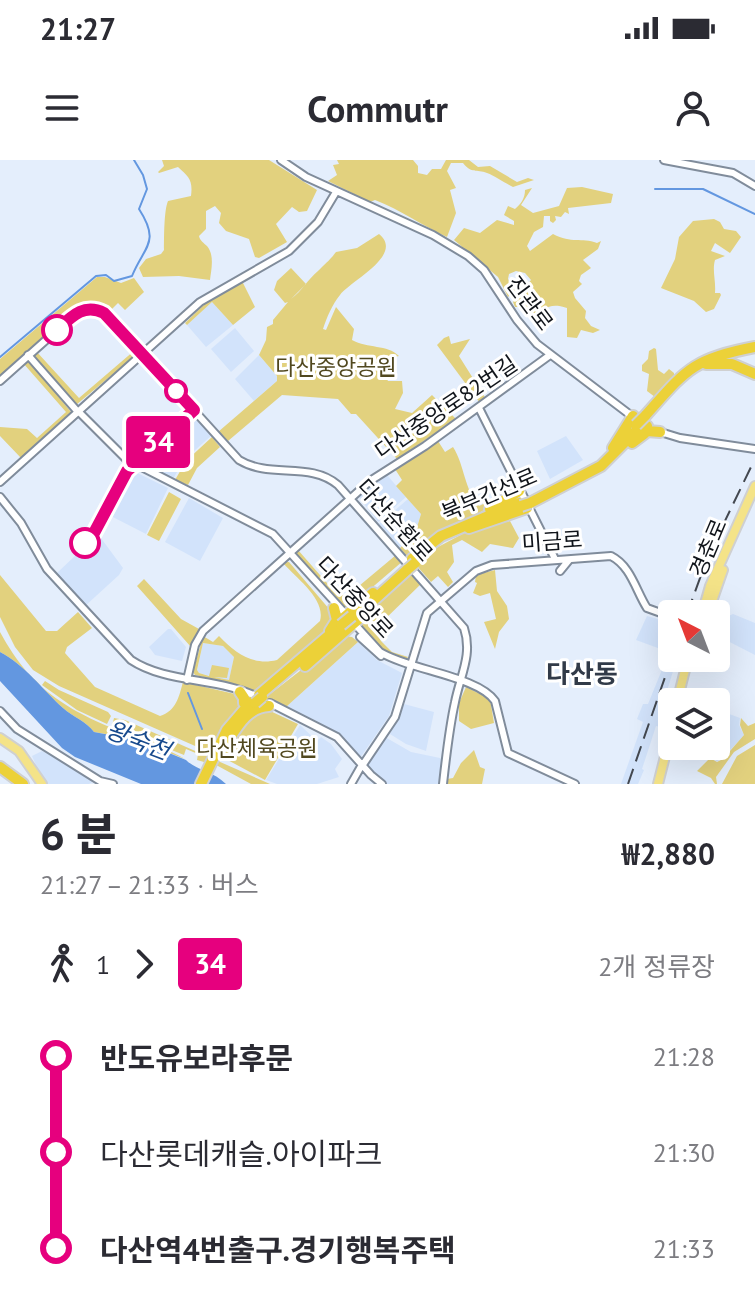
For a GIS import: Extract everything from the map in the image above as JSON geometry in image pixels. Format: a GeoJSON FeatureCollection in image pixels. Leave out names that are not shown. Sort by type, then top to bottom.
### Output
{"type":"FeatureCollection","features":[{"type":"Feature","properties":{"kind":"highway","name":"북부간선로"},"geometry":{"type":"LineString","coordinates":[[203,784],[219,749],[255,700],[294,671],[410,564],[466,526],[523,504],[604,461],[681,381],[704,364],[752,347]]}},
{"type":"Feature","properties":{"kind":"highway","name":"북부간선로"},"geometry":{"type":"LineString","coordinates":[[642,423],[690,368],[718,354],[752,347]]}},
{"type":"Feature","properties":{"kind":"highway"},"geometry":{"type":"LineString","coordinates":[[704,364],[732,364],[755,374]]}},
{"type":"Feature","properties":{"kind":"highway"},"geometry":{"type":"LineString","coordinates":[[642,423],[647,431],[660,432]]}},
{"type":"Feature","properties":{"kind":"highway"},"geometry":{"type":"LineString","coordinates":[[0,767],[23,784]]}},
{"type":"Feature","properties":{"kind":"highway"},"geometry":{"type":"LineString","coordinates":[[0,773],[15,784]]}},
{"type":"Feature","properties":{"kind":"main road","name":"경춘로"},"geometry":{"type":"LineString","coordinates":[[710,600],[755,486]]}},
{"type":"Feature","properties":{"kind":"main road"},"geometry":{"type":"LineString","coordinates":[[0,740],[18,755],[40,784]]}},
{"type":"Feature","properties":{"kind":"main road"},"geometry":{"type":"LineString","coordinates":[[660,784],[665,760]]}},
{"type":"Feature","properties":{"kind":"main road"},"geometry":{"type":"LineString","coordinates":[[660,784],[668,760]]}},
{"type":"Feature","properties":{"kind":"street","name":"진관로"},"geometry":{"type":"LineString","coordinates":[[281,160],[306,177],[433,235],[468,256],[484,270],[526,331],[550,355],[642,423]]}},
{"type":"Feature","properties":{"kind":"street"},"geometry":{"type":"LineString","coordinates":[[664,160],[729,172],[755,186]]}},
{"type":"Feature","properties":{"kind":"street"},"geometry":{"type":"LineString","coordinates":[[0,482],[209,295],[289,251],[318,222],[336,192]]}},
{"type":"Feature","properties":{"kind":"street","name":"다산순환로"},"geometry":{"type":"LineString","coordinates":[[0,380],[74,315],[87,309],[104,313],[239,460],[267,471],[311,472],[327,477],[350,498],[460,616],[468,653],[460,681]]}},
{"type":"Feature","properties":{"kind":"street","name":"다산중앙로"},"geometry":{"type":"LineString","coordinates":[[28,355],[116,456],[267,530],[348,621],[380,652],[409,666],[481,689],[494,698],[508,753],[575,784]]}},
{"type":"Feature","properties":{"kind":"street","name":"다산중앙로82번길"},"geometry":{"type":"LineString","coordinates":[[187,679],[195,645],[203,631],[350,498],[376,476],[479,408],[550,355]]}},
{"type":"Feature","properties":{"kind":"street"},"geometry":{"type":"LineString","coordinates":[[479,408],[523,504],[555,559]]}},
{"type":"Feature","properties":{"kind":"street"},"geometry":{"type":"LineString","coordinates":[[660,432],[755,449]]}},
{"type":"Feature","properties":{"kind":"street"},"geometry":{"type":"LineString","coordinates":[[0,499],[19,523],[42,568],[115,650],[144,671],[233,687],[327,734],[379,784]]}},
{"type":"Feature","properties":{"kind":"street","name":"미금로"},"geometry":{"type":"LineString","coordinates":[[440,598],[485,562],[614,554],[627,568],[647,608]]}},
{"type":"Feature","properties":{"kind":"street","name":"미금로"},"geometry":{"type":"LineString","coordinates":[[440,598],[476,571],[492,565],[608,556],[616,558],[627,570],[647,608]]}},
{"type":"Feature","properties":{"kind":"street"},"geometry":{"type":"LineString","coordinates":[[560,571],[569,560]]}},
{"type":"Feature","properties":{"kind":"street"},"geometry":{"type":"LineString","coordinates":[[642,595],[652,597]]}},
{"type":"Feature","properties":{"kind":"street"},"geometry":{"type":"LineString","coordinates":[[362,767],[392,714],[424,619],[440,598]]}},
{"type":"Feature","properties":{"kind":"street"},"geometry":{"type":"LineString","coordinates":[[647,608],[658,612]]}},
{"type":"Feature","properties":{"kind":"street"},"geometry":{"type":"LineString","coordinates":[[351,784],[385,735],[401,701],[409,666]]}},
{"type":"Feature","properties":{"kind":"street"},"geometry":{"type":"LineString","coordinates":[[187,679],[255,700]]}},
{"type":"Feature","properties":{"kind":"street"},"geometry":{"type":"LineString","coordinates":[[443,784],[452,714],[460,681]]}},
{"type":"Feature","properties":{"kind":"street"},"geometry":{"type":"LineString","coordinates":[[0,711],[17,729],[96,782],[113,784]]}},
{"type":"Feature","properties":{"kind":"shaded area"},"geometry":{"type":"Polygon","coordinates":[[[212,302],[233,325],[206,347],[187,325],[212,302]]]}},
{"type":"Feature","properties":{"kind":"shaded area"},"geometry":{"type":"Polygon","coordinates":[[[235,328],[254,351],[231,372],[211,349],[235,328]]]}},
{"type":"Feature","properties":{"kind":"shaded area"},"geometry":{"type":"Polygon","coordinates":[[[259,355],[277,376],[277,381],[254,401],[235,379],[259,355]]]}},
{"type":"Feature","properties":{"kind":"shaded area"},"geometry":{"type":"Polygon","coordinates":[[[192,416],[212,435],[184,460],[173,479],[142,463],[192,416]]]}},
{"type":"Feature","properties":{"kind":"shaded area"},"geometry":{"type":"Polygon","coordinates":[[[566,436],[583,460],[550,479],[537,451],[566,436]]]}},
{"type":"Feature","properties":{"kind":"shaded area"},"geometry":{"type":"Polygon","coordinates":[[[133,471],[168,488],[146,534],[107,514],[125,479],[133,471]]]}},
{"type":"Feature","properties":{"kind":"shaded area"},"geometry":{"type":"Polygon","coordinates":[[[387,475],[406,497],[378,522],[359,497],[387,475]]]}},
{"type":"Feature","properties":{"kind":"shaded area"},"geometry":{"type":"Polygon","coordinates":[[[189,498],[223,518],[200,561],[165,542],[189,498]]]}},
{"type":"Feature","properties":{"kind":"shaded area"},"geometry":{"type":"Polygon","coordinates":[[[408,499],[421,514],[415,534],[400,548],[379,524],[408,499]]]}},
{"type":"Feature","properties":{"kind":"shaded area"},"geometry":{"type":"Polygon","coordinates":[[[98,534],[123,568],[84,607],[57,573],[98,534]]]}},
{"type":"Feature","properties":{"kind":"shaded area"},"geometry":{"type":"Polygon","coordinates":[[[730,615],[755,623],[755,655],[730,642],[730,615]]]}},
{"type":"Feature","properties":{"kind":"shaded area"},"geometry":{"type":"Polygon","coordinates":[[[647,616],[658,619],[658,648],[636,640],[647,616]]]}},
{"type":"Feature","properties":{"kind":"shaded area"},"geometry":{"type":"Polygon","coordinates":[[[168,629],[186,647],[182,661],[155,655],[149,647],[168,629]]]}},
{"type":"Feature","properties":{"kind":"shaded area"},"geometry":{"type":"Polygon","coordinates":[[[358,642],[377,660],[402,673],[389,716],[360,758],[342,737],[286,707],[358,642]]]}},
{"type":"Feature","properties":{"kind":"shaded area"},"geometry":{"type":"Polygon","coordinates":[[[203,643],[223,646],[234,657],[229,681],[197,671],[203,643]]]}},
{"type":"Feature","properties":{"kind":"shaded area"},"geometry":{"type":"Polygon","coordinates":[[[661,672],[673,672],[668,688],[658,688],[658,726],[638,784],[621,784],[643,722],[637,719],[643,704],[648,704],[661,672]]]}},
{"type":"Feature","properties":{"kind":"shaded area"},"geometry":{"type":"Polygon","coordinates":[[[404,704],[434,712],[426,751],[390,734],[404,704]]]}},
{"type":"Feature","properties":{"kind":"shaded area"},"geometry":{"type":"Polygon","coordinates":[[[730,714],[740,718],[739,725],[744,735],[730,750],[730,714]]]}},
{"type":"Feature","properties":{"kind":"shaded area"},"geometry":{"type":"Polygon","coordinates":[[[300,725],[317,741],[321,737],[331,744],[342,759],[335,769],[339,777],[317,784],[277,784],[266,780],[300,725]]]}},
{"type":"Feature","properties":{"kind":"shaded area"},"geometry":{"type":"Polygon","coordinates":[[[385,737],[411,752],[440,758],[443,761],[438,784],[384,784],[366,768],[385,737]]]}},
{"type":"Feature","properties":{"kind":"shaded area"},"geometry":{"type":"Polygon","coordinates":[[[42,751],[98,779],[89,784],[44,784],[32,756],[42,751]]]}},
{"type":"Feature","properties":{"kind":"green space"},"geometry":{"type":"Polygon","coordinates":[[[162,160],[269,160],[317,190],[307,211],[299,212],[292,207],[276,224],[287,242],[259,258],[255,257],[249,239],[226,231],[219,223],[221,213],[215,206],[206,211],[206,229],[199,236],[211,254],[210,280],[179,276],[143,277],[139,268],[146,259],[164,250],[168,201],[191,196],[189,179],[178,167],[158,172],[164,166],[162,160]]]}},
{"type":"Feature","properties":{"kind":"green space"},"geometry":{"type":"Polygon","coordinates":[[[337,160],[413,160],[418,166],[418,173],[427,175],[432,169],[441,169],[446,160],[469,160],[478,167],[490,166],[517,182],[528,178],[534,180],[513,187],[487,173],[472,170],[463,163],[451,163],[447,171],[456,188],[450,190],[456,213],[447,237],[384,204],[375,200],[370,202],[328,181],[337,175],[333,165],[339,164],[337,160]]]}},
{"type":"Feature","properties":{"kind":"green space"},"geometry":{"type":"Polygon","coordinates":[[[582,187],[613,194],[611,203],[568,208],[569,214],[565,212],[561,217],[555,216],[553,223],[550,216],[544,216],[543,227],[534,232],[527,246],[530,251],[553,234],[571,240],[601,241],[598,249],[583,260],[591,268],[581,275],[579,281],[582,284],[573,292],[586,311],[585,318],[591,326],[600,330],[593,333],[581,330],[577,338],[567,337],[567,308],[551,306],[530,315],[525,310],[525,302],[521,307],[515,307],[513,302],[516,297],[526,301],[520,293],[531,280],[525,273],[516,271],[509,274],[508,279],[515,291],[508,297],[498,277],[454,240],[464,228],[480,233],[497,220],[514,225],[514,221],[504,215],[508,206],[515,209],[519,205],[525,190],[532,188],[521,205],[533,213],[559,206],[567,188],[582,187]]]}},
{"type":"Feature","properties":{"kind":"green space"},"geometry":{"type":"Polygon","coordinates":[[[714,219],[724,229],[736,231],[741,237],[730,253],[715,243],[711,251],[725,256],[715,260],[714,264],[715,293],[721,295],[714,309],[706,312],[694,301],[661,288],[675,259],[679,237],[693,221],[714,219]]]}},
{"type":"Feature","properties":{"kind":"green space","name":"다산중앙공원"},"geometry":{"type":"Polygon","coordinates":[[[379,234],[385,242],[381,259],[340,295],[323,329],[326,330],[336,307],[354,329],[352,340],[389,350],[399,356],[381,360],[379,365],[388,381],[402,381],[403,393],[395,409],[412,413],[432,395],[456,419],[397,459],[338,399],[282,395],[228,441],[218,432],[277,381],[277,376],[259,355],[266,340],[267,327],[273,324],[288,302],[285,303],[274,290],[277,281],[291,268],[306,284],[336,252],[357,248],[379,234]]]}},
{"type":"Feature","properties":{"kind":"green space"},"geometry":{"type":"Polygon","coordinates":[[[97,277],[121,283],[134,278],[144,292],[125,310],[118,303],[110,311],[90,305],[79,307],[0,376],[0,359],[97,277]]]}},
{"type":"Feature","properties":{"kind":"green space"},"geometry":{"type":"Polygon","coordinates":[[[242,281],[255,307],[233,325],[212,302],[187,325],[185,323],[210,299],[242,281]]]}},
{"type":"Feature","properties":{"kind":"green space"},"geometry":{"type":"Polygon","coordinates":[[[449,336],[451,344],[470,339],[459,356],[486,399],[480,403],[437,345],[449,336]]]}},
{"type":"Feature","properties":{"kind":"green space"},"geometry":{"type":"Polygon","coordinates":[[[654,348],[658,370],[664,374],[669,369],[674,373],[674,378],[655,397],[647,391],[649,374],[642,371],[649,351],[654,348]]]}},
{"type":"Feature","properties":{"kind":"green space"},"geometry":{"type":"Polygon","coordinates":[[[135,350],[137,354],[76,405],[32,355],[36,351],[79,398],[135,350]]]}},
{"type":"Feature","properties":{"kind":"green space"},"geometry":{"type":"Polygon","coordinates":[[[26,361],[71,412],[21,458],[0,436],[0,427],[27,429],[37,438],[66,412],[23,363],[26,361]]]}},
{"type":"Feature","properties":{"kind":"green space"},"geometry":{"type":"Polygon","coordinates":[[[212,437],[220,447],[197,468],[188,485],[175,480],[186,461],[212,437]]]}},
{"type":"Feature","properties":{"kind":"green space"},"geometry":{"type":"Polygon","coordinates":[[[438,441],[445,452],[453,447],[470,492],[479,506],[514,489],[478,514],[435,535],[408,557],[400,548],[415,534],[421,514],[396,486],[402,480],[395,469],[438,441]]]}},
{"type":"Feature","properties":{"kind":"green space"},"geometry":{"type":"Polygon","coordinates":[[[169,492],[181,499],[159,541],[147,535],[169,492]]]}},
{"type":"Feature","properties":{"kind":"green space"},"geometry":{"type":"Polygon","coordinates":[[[510,521],[519,538],[513,548],[490,544],[482,552],[462,540],[452,545],[454,562],[447,572],[453,582],[448,587],[438,576],[431,582],[416,565],[438,547],[470,530],[510,521]]]}},
{"type":"Feature","properties":{"kind":"green space"},"geometry":{"type":"Polygon","coordinates":[[[298,550],[334,591],[343,595],[353,591],[396,555],[403,561],[347,609],[296,554],[298,550]]]}},
{"type":"Feature","properties":{"kind":"green space"},"geometry":{"type":"Polygon","coordinates":[[[289,562],[330,610],[334,619],[325,633],[255,693],[238,685],[195,675],[193,672],[203,636],[213,642],[219,636],[231,648],[252,660],[277,660],[320,621],[321,613],[315,597],[283,563],[289,562]],[[203,643],[199,673],[209,676],[212,665],[229,668],[227,678],[214,677],[229,680],[234,657],[223,646],[203,643]]]}},
{"type":"Feature","properties":{"kind":"green space"},"geometry":{"type":"Polygon","coordinates":[[[410,570],[422,583],[377,627],[381,641],[392,652],[408,657],[405,661],[372,641],[361,621],[410,570]]]}},
{"type":"Feature","properties":{"kind":"green space"},"geometry":{"type":"Polygon","coordinates":[[[495,570],[497,591],[507,606],[509,619],[499,632],[495,649],[484,622],[496,619],[490,593],[480,596],[473,593],[476,575],[495,570]]]}},
{"type":"Feature","properties":{"kind":"green space"},"geometry":{"type":"Polygon","coordinates":[[[0,575],[46,631],[57,631],[78,612],[92,628],[67,647],[65,653],[95,687],[160,716],[173,707],[183,682],[239,695],[242,702],[222,729],[211,753],[59,686],[33,670],[15,647],[0,617],[0,575]]]}},
{"type":"Feature","properties":{"kind":"green space"},"geometry":{"type":"Polygon","coordinates":[[[144,579],[181,619],[199,629],[191,647],[137,586],[144,579]]]}},
{"type":"Feature","properties":{"kind":"green space"},"geometry":{"type":"Polygon","coordinates":[[[0,632],[13,653],[31,676],[0,652],[0,632]]]}},
{"type":"Feature","properties":{"kind":"green space"},"geometry":{"type":"Polygon","coordinates":[[[345,636],[358,642],[286,707],[265,698],[345,636]]]}},
{"type":"Feature","properties":{"kind":"green space"},"geometry":{"type":"Polygon","coordinates":[[[45,681],[108,712],[111,716],[107,724],[77,710],[42,685],[45,681]]]}},
{"type":"Feature","properties":{"kind":"green space"},"geometry":{"type":"Polygon","coordinates":[[[41,686],[91,719],[185,759],[121,734],[94,732],[41,686]]]}},
{"type":"Feature","properties":{"kind":"green space"},"geometry":{"type":"Polygon","coordinates":[[[466,687],[490,699],[494,723],[471,729],[459,721],[459,703],[466,687]]]}},
{"type":"Feature","properties":{"kind":"green space","name":"다산체육공원"},"geometry":{"type":"Polygon","coordinates":[[[268,710],[298,724],[265,780],[222,757],[251,717],[268,710]]]}},
{"type":"Feature","properties":{"kind":"green space"},"geometry":{"type":"Polygon","coordinates":[[[114,718],[125,720],[270,784],[251,784],[218,766],[197,760],[198,754],[186,749],[184,755],[112,726],[114,718]]]}},
{"type":"Feature","properties":{"kind":"green space"},"geometry":{"type":"Polygon","coordinates":[[[741,718],[748,726],[755,723],[755,739],[730,758],[730,751],[744,735],[741,718]]]}},
{"type":"Feature","properties":{"kind":"green space"},"geometry":{"type":"Polygon","coordinates":[[[755,745],[755,784],[722,784],[737,756],[755,745]]]}},
{"type":"Feature","properties":{"kind":"green space"},"geometry":{"type":"Polygon","coordinates":[[[474,750],[480,767],[485,769],[482,784],[446,784],[447,779],[453,778],[461,763],[474,750]]]}},
{"type":"Feature","properties":{"kind":"green space"},"geometry":{"type":"Polygon","coordinates":[[[708,760],[728,760],[716,777],[715,784],[711,778],[697,771],[708,760]]]}},
{"type":"Feature","properties":{"kind":"water"},"geometry":{"type":"Polygon","coordinates":[[[0,652],[17,663],[63,708],[94,732],[110,735],[112,731],[121,733],[186,760],[226,784],[141,784],[75,757],[62,748],[0,681],[0,652]]]}},
{"type":"Feature","properties":{"kind":"waterway"},"geometry":{"type":"LineString","coordinates":[[0,357],[96,276],[106,275],[114,281],[132,276],[150,237],[146,220],[139,209],[147,189],[134,160]]}},
{"type":"Feature","properties":{"kind":"waterway"},"geometry":{"type":"LineString","coordinates":[[655,189],[703,189],[755,214]]}},
{"type":"Feature","properties":{"kind":"waterway"},"geometry":{"type":"LineString","coordinates":[[188,693],[202,729]]}},
{"type":"Feature","properties":{"kind":"railway"},"geometry":{"type":"LineString","coordinates":[[692,600],[708,556],[751,467]]}},
{"type":"Feature","properties":{"kind":"railway"},"geometry":{"type":"LineString","coordinates":[[628,784],[667,672]]}},
{"type":"Feature","properties":{"kind":"bus line","name":"34"},"geometry":{"type":"LineString","coordinates":[[57,330],[81,310],[99,310],[114,322],[194,410],[127,471],[94,533],[85,543]]}},
{"type":"Feature","properties":{"kind":"district","name":"다산동"},"geometry":{"type":"Point","coordinates":[582,673]}},
{"type":"Feature","properties":{"kind":"water label","name":"왕숙천"},"geometry":{"type":"Point","coordinates":[138,740]}}]}
